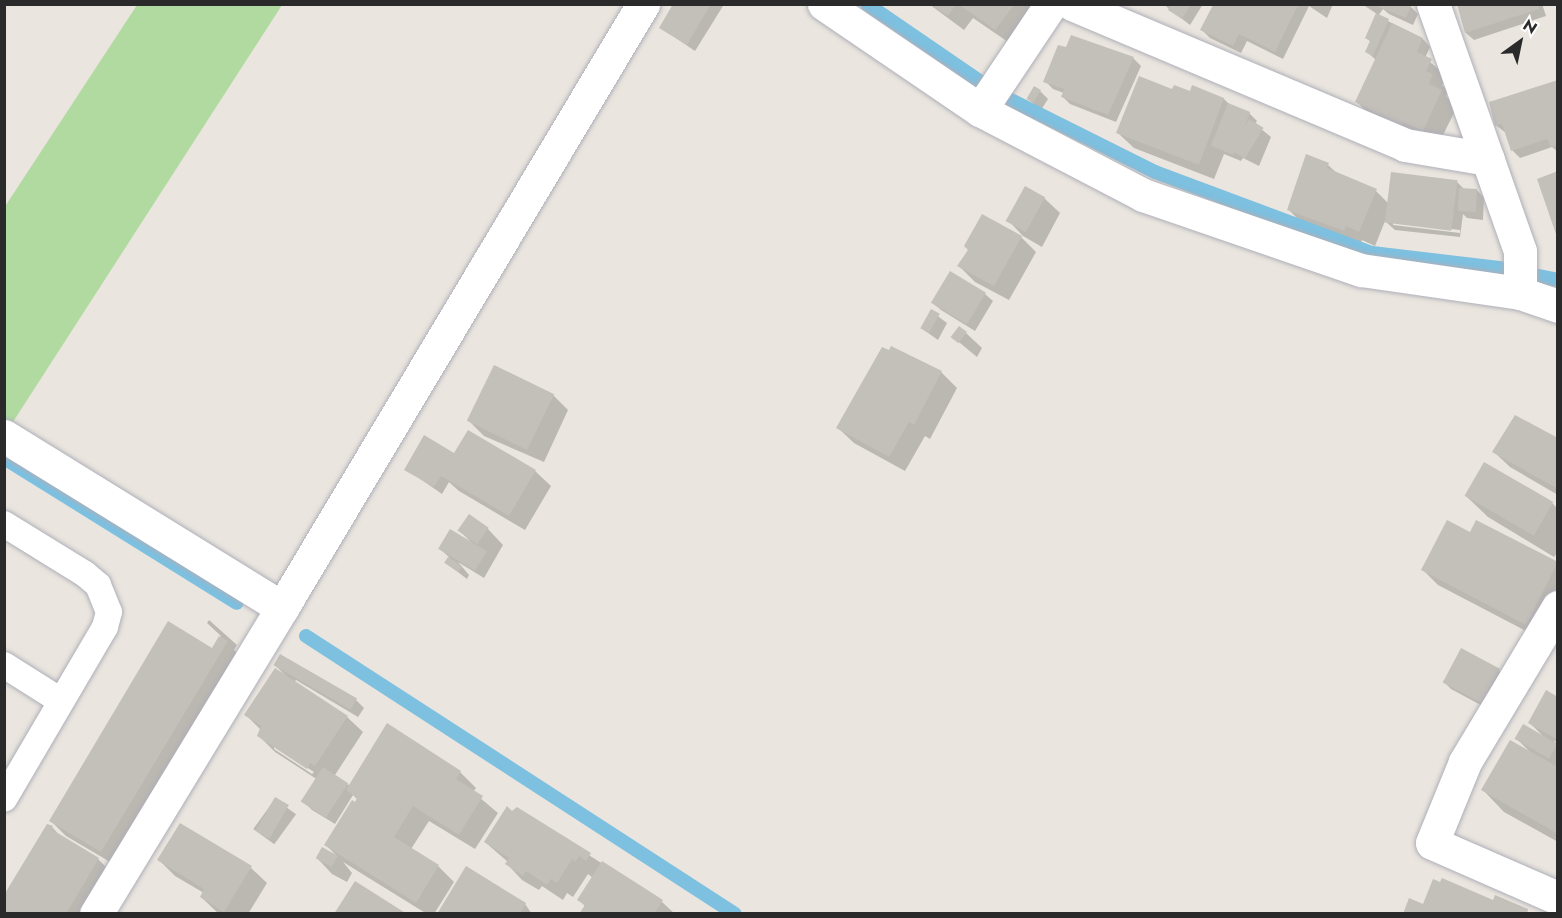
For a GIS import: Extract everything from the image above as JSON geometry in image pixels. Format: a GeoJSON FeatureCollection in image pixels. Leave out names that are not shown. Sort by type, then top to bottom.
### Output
{"type":"FeatureCollection","features":[{"type":"Feature","properties":{"kind":"street"},"geometry":{"type":"LineString","coordinates":[[96,914],[643,4]]}},
{"type":"Feature","properties":{"kind":"street"},"geometry":{"type":"LineString","coordinates":[[824,4],[980,110],[1143,195],[1361,270],[1520,279],[1557,306]]}},
{"type":"Feature","properties":{"kind":"street"},"geometry":{"type":"LineString","coordinates":[[980,110],[1051,4]]}},
{"type":"Feature","properties":{"kind":"street"},"geometry":{"type":"LineString","coordinates":[[1072,4],[1404,146],[1488,159]]}},
{"type":"Feature","properties":{"kind":"street"},"geometry":{"type":"LineString","coordinates":[[1432,4],[1520,251],[1520,279]]}},
{"type":"Feature","properties":{"kind":"street"},"geometry":{"type":"LineString","coordinates":[[4,436],[282,608]]}},
{"type":"Feature","properties":{"kind":"street"},"geometry":{"type":"LineString","coordinates":[[1557,607],[1465,762],[1432,843],[1557,898]]}},
{"type":"Feature","properties":{"kind":"lane"},"geometry":{"type":"LineString","coordinates":[[4,524],[85,574],[98,585],[109,612],[105,627],[4,799]]}},
{"type":"Feature","properties":{"kind":"lane"},"geometry":{"type":"LineString","coordinates":[[4,665],[61,701]]}},
{"type":"Feature","properties":{"kind":"green space"},"geometry":{"type":"Polygon","coordinates":[[[137,5],[282,5],[11,425],[4,420],[4,208],[137,5]]]}},
{"type":"Feature","properties":{"kind":"building"},"geometry":{"type":"Polygon","coordinates":[[[673,4],[711,4],[687,45],[659,28],[673,4]]]}},
{"type":"Feature","properties":{"kind":"building"},"geometry":{"type":"Polygon","coordinates":[[[930,4],[956,4],[948,16],[930,4]]]}},
{"type":"Feature","properties":{"kind":"building"},"geometry":{"type":"Polygon","coordinates":[[[958,4],[1015,4],[995,30],[958,4]]]}},
{"type":"Feature","properties":{"kind":"building"},"geometry":{"type":"Polygon","coordinates":[[[1171,4],[1191,4],[1182,19],[1168,10],[1171,4]]]}},
{"type":"Feature","properties":{"kind":"building"},"geometry":{"type":"Polygon","coordinates":[[[1380,4],[1412,4],[1406,18],[1379,7],[1380,4]]]}},
{"type":"Feature","properties":{"kind":"building"},"geometry":{"type":"Polygon","coordinates":[[[1457,4],[1538,4],[1539,9],[1465,33],[1457,4]]]}},
{"type":"Feature","properties":{"kind":"building"},"geometry":{"type":"Polygon","coordinates":[[[1213,5],[1298,5],[1275,52],[1239,34],[1233,46],[1200,30],[1213,5]]]}},
{"type":"Feature","properties":{"kind":"building"},"geometry":{"type":"Polygon","coordinates":[[[1376,13],[1389,19],[1373,56],[1365,52],[1370,41],[1365,38],[1376,13]]]}},
{"type":"Feature","properties":{"kind":"building"},"geometry":{"type":"Polygon","coordinates":[[[1392,23],[1423,38],[1417,52],[1432,59],[1426,71],[1433,74],[1429,84],[1442,90],[1423,131],[1403,122],[1401,126],[1355,102],[1392,23]]]}},
{"type":"Feature","properties":{"kind":"building"},"geometry":{"type":"Polygon","coordinates":[[[1071,35],[1134,57],[1108,115],[1061,97],[1064,89],[1043,82],[1058,45],[1066,47],[1071,35]]]}},
{"type":"Feature","properties":{"kind":"building"},"geometry":{"type":"Polygon","coordinates":[[[1139,76],[1172,89],[1174,85],[1190,91],[1192,85],[1224,98],[1199,165],[1116,133],[1139,76]]]}},
{"type":"Feature","properties":{"kind":"building"},"geometry":{"type":"Polygon","coordinates":[[[1558,80],[1558,145],[1551,147],[1547,139],[1511,151],[1502,124],[1495,126],[1489,102],[1558,80]]]}},
{"type":"Feature","properties":{"kind":"building"},"geometry":{"type":"Polygon","coordinates":[[[1034,86],[1041,90],[1033,103],[1026,99],[1034,86]]]}},
{"type":"Feature","properties":{"kind":"building"},"geometry":{"type":"Polygon","coordinates":[[[1228,103],[1250,112],[1233,155],[1211,146],[1228,103]]]}},
{"type":"Feature","properties":{"kind":"building"},"geometry":{"type":"Polygon","coordinates":[[[1249,119],[1264,128],[1245,159],[1230,150],[1249,119]]]}},
{"type":"Feature","properties":{"kind":"building"},"geometry":{"type":"Polygon","coordinates":[[[1306,154],[1329,163],[1327,168],[1377,189],[1359,232],[1346,226],[1344,231],[1287,210],[1306,154]]]}},
{"type":"Feature","properties":{"kind":"building"},"geometry":{"type":"Polygon","coordinates":[[[1558,171],[1558,237],[1557,237],[1537,179],[1558,171]]]}},
{"type":"Feature","properties":{"kind":"building"},"geometry":{"type":"Polygon","coordinates":[[[1391,172],[1458,180],[1451,231],[1385,223],[1391,172]]]}},
{"type":"Feature","properties":{"kind":"building"},"geometry":{"type":"Polygon","coordinates":[[[1025,186],[1045,197],[1026,232],[1006,221],[1025,186]]]}},
{"type":"Feature","properties":{"kind":"building"},"geometry":{"type":"Polygon","coordinates":[[[1459,188],[1477,189],[1476,212],[1458,211],[1459,188]]]}},
{"type":"Feature","properties":{"kind":"building"},"geometry":{"type":"Polygon","coordinates":[[[982,214],[1022,236],[994,286],[957,266],[968,250],[964,246],[982,214]]]}},
{"type":"Feature","properties":{"kind":"building"},"geometry":{"type":"Polygon","coordinates":[[[950,271],[986,293],[967,324],[931,303],[950,271]]]}},
{"type":"Feature","properties":{"kind":"building"},"geometry":{"type":"Polygon","coordinates":[[[931,309],[940,314],[929,333],[920,328],[931,309]]]}},
{"type":"Feature","properties":{"kind":"building"},"geometry":{"type":"Polygon","coordinates":[[[959,326],[967,332],[959,343],[951,337],[959,326]]]}},
{"type":"Feature","properties":{"kind":"building"},"geometry":{"type":"Polygon","coordinates":[[[891,346],[942,371],[914,425],[909,422],[889,457],[836,428],[882,347],[889,350],[891,346]]]}},
{"type":"Feature","properties":{"kind":"building"},"geometry":{"type":"Polygon","coordinates":[[[494,365],[554,394],[527,450],[467,421],[494,365]]]}},
{"type":"Feature","properties":{"kind":"building"},"geometry":{"type":"Polygon","coordinates":[[[1515,415],[1558,438],[1558,489],[1492,452],[1515,415]]]}},
{"type":"Feature","properties":{"kind":"building"},"geometry":{"type":"Polygon","coordinates":[[[468,430],[536,470],[509,516],[441,476],[434,487],[404,470],[424,435],[454,453],[468,430]]]}},
{"type":"Feature","properties":{"kind":"building"},"geometry":{"type":"Polygon","coordinates":[[[1484,462],[1553,502],[1534,536],[1464,496],[1484,462]]]}},
{"type":"Feature","properties":{"kind":"building"},"geometry":{"type":"Polygon","coordinates":[[[469,514],[489,528],[477,544],[458,530],[469,514]]]}},
{"type":"Feature","properties":{"kind":"building"},"geometry":{"type":"Polygon","coordinates":[[[1447,520],[1470,532],[1476,520],[1558,562],[1526,625],[1421,570],[1447,520]]]}},
{"type":"Feature","properties":{"kind":"building"},"geometry":{"type":"Polygon","coordinates":[[[450,529],[487,551],[475,571],[438,549],[450,529]]]}},
{"type":"Feature","properties":{"kind":"building"},"geometry":{"type":"Polygon","coordinates":[[[448,557],[462,566],[458,572],[444,563],[448,557]]]}},
{"type":"Feature","properties":{"kind":"building"},"geometry":{"type":"Polygon","coordinates":[[[168,621],[212,648],[219,636],[228,641],[101,852],[49,821],[168,621]]]}},
{"type":"Feature","properties":{"kind":"building"},"geometry":{"type":"Polygon","coordinates":[[[1461,648],[1500,669],[1482,703],[1443,682],[1461,648]]]}},
{"type":"Feature","properties":{"kind":"building"},"geometry":{"type":"Polygon","coordinates":[[[280,654],[357,698],[351,710],[274,665],[280,654]]]}},
{"type":"Feature","properties":{"kind":"building"},"geometry":{"type":"Polygon","coordinates":[[[275,668],[348,716],[315,766],[310,763],[307,769],[257,736],[261,726],[244,715],[275,668]]]}},
{"type":"Feature","properties":{"kind":"building"},"geometry":{"type":"Polygon","coordinates":[[[1546,690],[1558,697],[1558,740],[1528,723],[1546,690]]]}},
{"type":"Feature","properties":{"kind":"building"},"geometry":{"type":"Polygon","coordinates":[[[387,723],[461,771],[456,779],[483,796],[459,835],[413,806],[394,837],[439,865],[416,903],[324,845],[352,800],[355,802],[357,798],[346,790],[387,723]]]}},
{"type":"Feature","properties":{"kind":"building"},"geometry":{"type":"Polygon","coordinates":[[[1523,724],[1558,744],[1549,759],[1514,739],[1523,724]]]}},
{"type":"Feature","properties":{"kind":"building"},"geometry":{"type":"Polygon","coordinates":[[[1510,740],[1558,767],[1558,834],[1481,790],[1510,740]]]}},
{"type":"Feature","properties":{"kind":"building"},"geometry":{"type":"Polygon","coordinates":[[[323,767],[348,783],[326,818],[301,801],[323,767]]]}},
{"type":"Feature","properties":{"kind":"building"},"geometry":{"type":"Polygon","coordinates":[[[275,797],[289,805],[269,839],[256,831],[275,797]]]}},
{"type":"Feature","properties":{"kind":"building"},"geometry":{"type":"Polygon","coordinates":[[[507,806],[512,811],[517,807],[591,853],[586,861],[579,856],[575,862],[572,859],[557,883],[551,879],[547,885],[526,871],[523,876],[505,864],[509,858],[484,842],[507,806]]]}},
{"type":"Feature","properties":{"kind":"building"},"geometry":{"type":"Polygon","coordinates":[[[180,823],[252,866],[224,912],[200,897],[204,889],[157,860],[180,823]]]}},
{"type":"Feature","properties":{"kind":"building"},"geometry":{"type":"Polygon","coordinates":[[[47,824],[53,826],[51,829],[99,858],[66,914],[4,914],[4,895],[47,824]]]}},
{"type":"Feature","properties":{"kind":"building"},"geometry":{"type":"Polygon","coordinates":[[[322,847],[338,856],[331,867],[316,858],[322,847]]]}},
{"type":"Feature","properties":{"kind":"building"},"geometry":{"type":"Polygon","coordinates":[[[602,861],[663,900],[654,914],[579,914],[585,905],[577,900],[602,861]]]}},
{"type":"Feature","properties":{"kind":"building"},"geometry":{"type":"Polygon","coordinates":[[[466,866],[526,903],[520,914],[437,914],[466,866]]]}},
{"type":"Feature","properties":{"kind":"building"},"geometry":{"type":"Polygon","coordinates":[[[1442,878],[1493,900],[1495,895],[1528,909],[1527,914],[1403,914],[1409,898],[1423,904],[1433,879],[1440,882],[1442,878]]]}},
{"type":"Feature","properties":{"kind":"building"},"geometry":{"type":"Polygon","coordinates":[[[355,881],[407,914],[334,914],[355,881]]]}},
{"type":"Feature","properties":{"kind":"waterway"},"geometry":{"type":"LineString","coordinates":[[867,4],[981,82]]}},
{"type":"Feature","properties":{"kind":"waterway"},"geometry":{"type":"LineString","coordinates":[[1011,100],[1155,172],[1372,253],[1499,268],[1558,280]]}},
{"type":"Feature","properties":{"kind":"waterway"},"geometry":{"type":"LineString","coordinates":[[4,458],[237,603]]}},
{"type":"Feature","properties":{"kind":"waterway"},"geometry":{"type":"LineString","coordinates":[[306,636],[735,914]]}}]}
